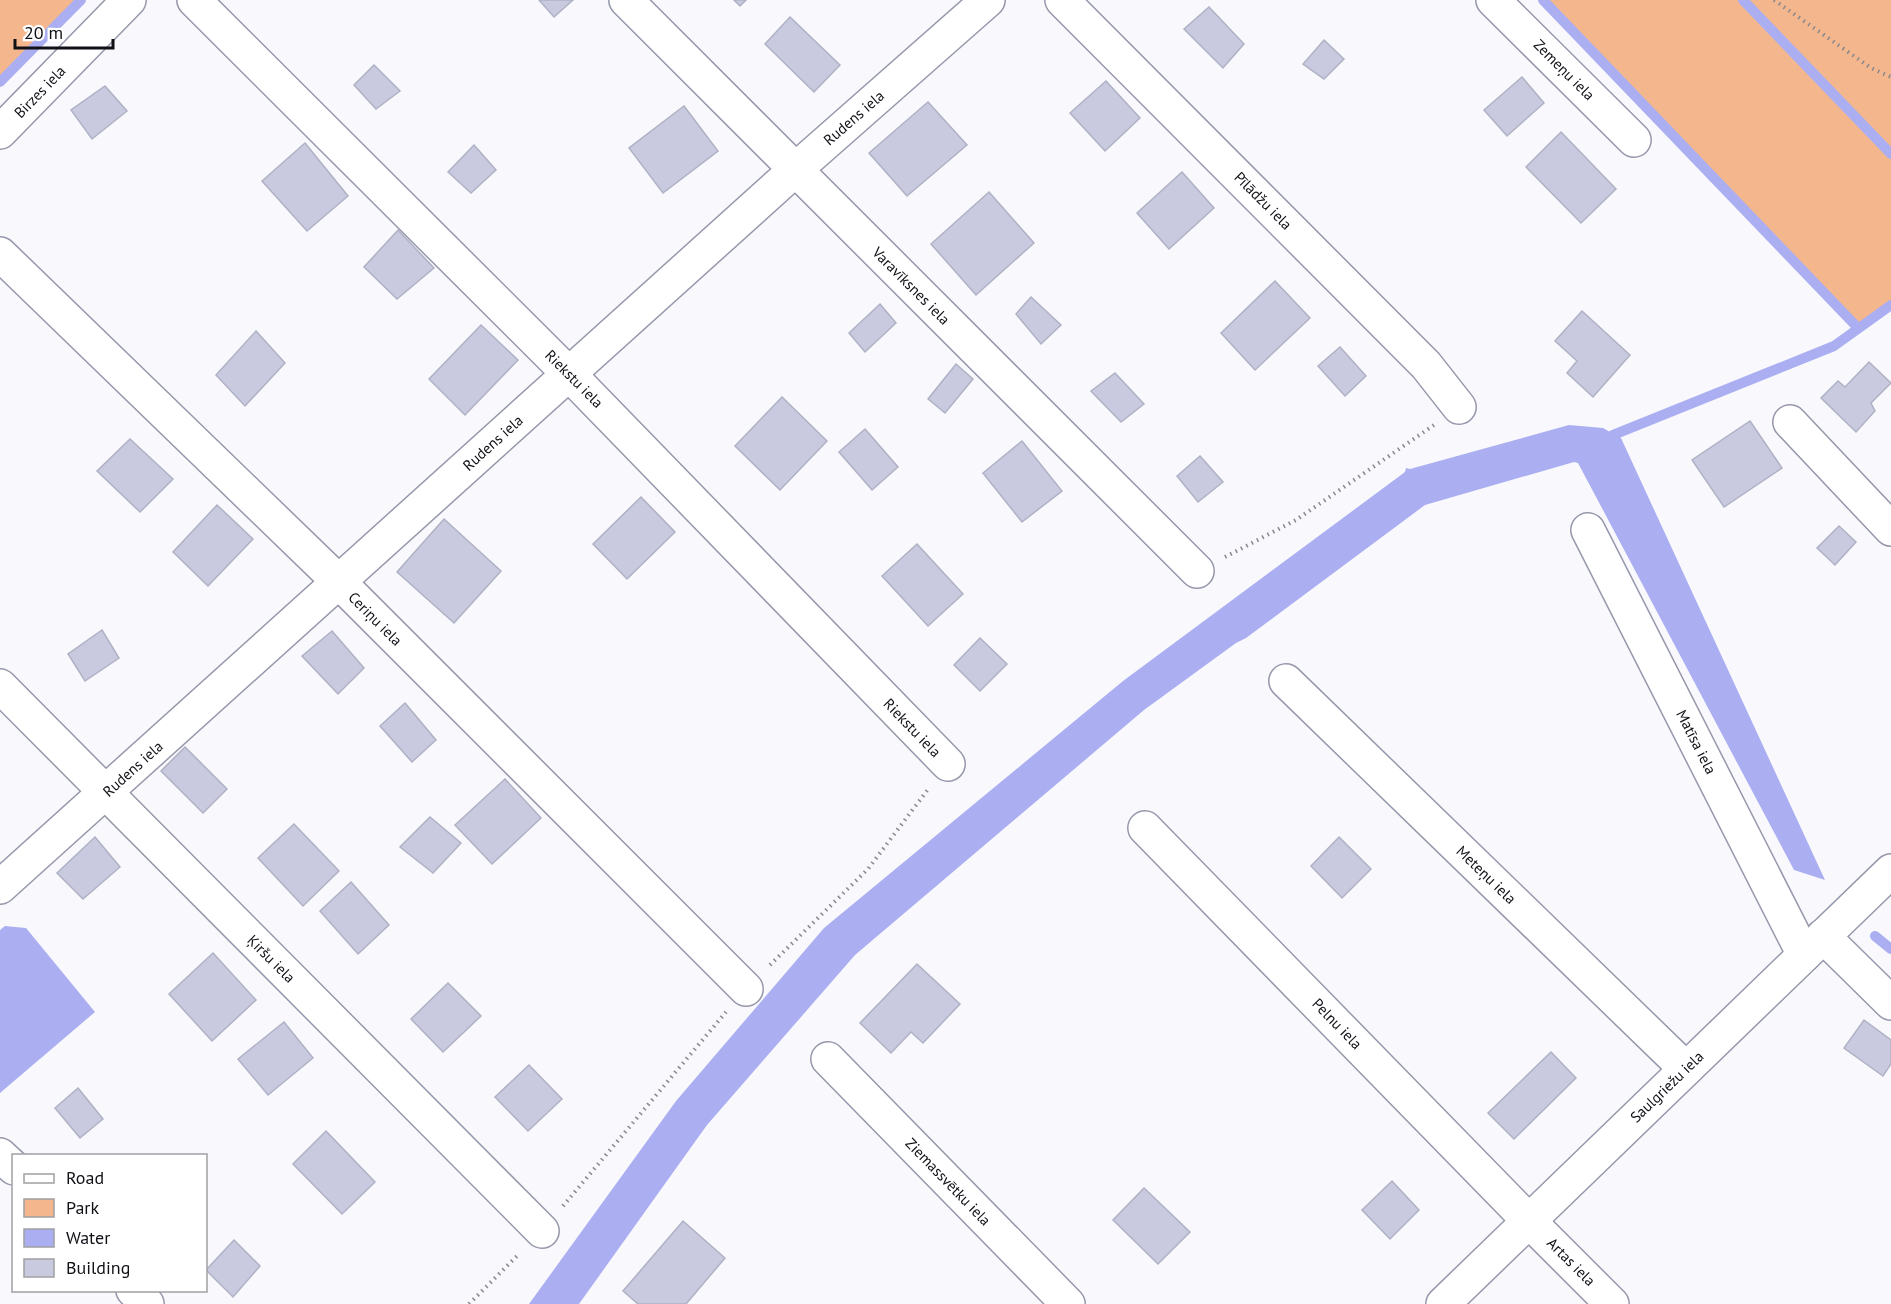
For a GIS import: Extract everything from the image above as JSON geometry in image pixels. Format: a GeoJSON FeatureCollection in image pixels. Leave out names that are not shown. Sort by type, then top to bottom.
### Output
{"type":"FeatureCollection","features":[{"type":"Feature","properties":{"kind":"street","name":"Birzes iela"},"geometry":{"type":"LineString","coordinates":[[0,132],[129,0]]}},
{"type":"Feature","properties":{"kind":"street","name":"Riekstu iela"},"geometry":{"type":"LineString","coordinates":[[194,0],[569,374],[948,764]]}},
{"type":"Feature","properties":{"kind":"street","name":"Varavīksnes iela"},"geometry":{"type":"LineString","coordinates":[[626,0],[1197,571]]}},
{"type":"Feature","properties":{"kind":"street","name":"Rudens iela"},"geometry":{"type":"LineString","coordinates":[[0,887],[795,170],[988,0]]}},
{"type":"Feature","properties":{"kind":"street","name":"Pīlādžu iela"},"geometry":{"type":"LineString","coordinates":[[1062,0],[1426,365],[1459,407]]}},
{"type":"Feature","properties":{"kind":"street","name":"Zemeņu iela"},"geometry":{"type":"LineString","coordinates":[[1493,0],[1634,140]]}},
{"type":"Feature","properties":{"kind":"street","name":"Ceriņu iela"},"geometry":{"type":"LineString","coordinates":[[0,254],[339,582],[746,989]]}},
{"type":"Feature","properties":{"kind":"street"},"geometry":{"type":"LineString","coordinates":[[1790,422],[1891,529]]}},
{"type":"Feature","properties":{"kind":"street","name":"Matīsa iela"},"geometry":{"type":"LineString","coordinates":[[1588,530],[1814,946],[1891,1002]]}},
{"type":"Feature","properties":{"kind":"street","name":"Meteņu iela"},"geometry":{"type":"LineString","coordinates":[[1286,681],[1686,1069]]}},
{"type":"Feature","properties":{"kind":"street","name":"Ķiršu iela"},"geometry":{"type":"LineString","coordinates":[[0,686],[542,1231]]}},
{"type":"Feature","properties":{"kind":"street","name":"Pelnu iela"},"geometry":{"type":"LineString","coordinates":[[1146,828],[1529,1221]]}},
{"type":"Feature","properties":{"kind":"street","name":"Saulgriežu iela"},"geometry":{"type":"LineString","coordinates":[[1443,1304],[1891,871]]}},
{"type":"Feature","properties":{"kind":"street","name":"Ziemassvētku iela"},"geometry":{"type":"LineString","coordinates":[[828,1059],[1068,1304]]}},
{"type":"Feature","properties":{"kind":"street"},"geometry":{"type":"LineString","coordinates":[[0,1155],[12,1166]]}},
{"type":"Feature","properties":{"kind":"street","name":"Artas iela"},"geometry":{"type":"LineString","coordinates":[[1529,1221],[1612,1304]]}},
{"type":"Feature","properties":{"kind":"street"},"geometry":{"type":"LineString","coordinates":[[135,1292],[147,1304]]}},
{"type":"Feature","properties":{"kind":"path"},"geometry":{"type":"LineString","coordinates":[[1774,0],[1871,68],[1891,77]]}},
{"type":"Feature","properties":{"kind":"path"},"geometry":{"type":"LineString","coordinates":[[1197,571],[1296,520],[1459,407]]}},
{"type":"Feature","properties":{"kind":"path"},"geometry":{"type":"LineString","coordinates":[[469,1304],[542,1231],[746,989],[868,869],[948,764]]}},
{"type":"Feature","properties":{"kind":"green space"},"geometry":{"type":"Polygon","coordinates":[[[0,0],[81,0],[0,82],[0,0]]]}},
{"type":"Feature","properties":{"kind":"green space"},"geometry":{"type":"Polygon","coordinates":[[[1543,0],[1891,0],[1891,305],[1858,328],[1543,0]]]}},
{"type":"Feature","properties":{"kind":"water"},"geometry":{"type":"Polygon","coordinates":[[[1569,425],[1603,428],[1621,438],[1825,880],[1794,870],[1578,463],[1574,462],[1425,505],[1246,638],[1144,710],[855,955],[707,1125],[579,1304],[529,1304],[676,1101],[824,928],[1123,681],[1405,472],[1406,468],[1410,469],[1569,425]]]}},
{"type":"Feature","properties":{"kind":"water"},"geometry":{"type":"Polygon","coordinates":[[[5,926],[26,928],[95,1012],[0,1093],[0,930],[5,926]]]}},
{"type":"Feature","properties":{"kind":"building"},"geometry":{"type":"Polygon","coordinates":[[[539,0],[573,0],[554,17],[539,0]]]}},
{"type":"Feature","properties":{"kind":"building"},"geometry":{"type":"Polygon","coordinates":[[[734,0],[746,0],[740,6],[734,0]]]}},
{"type":"Feature","properties":{"kind":"building"},"geometry":{"type":"Polygon","coordinates":[[[1209,7],[1244,44],[1223,68],[1184,29],[1209,7]]]}},
{"type":"Feature","properties":{"kind":"building"},"geometry":{"type":"Polygon","coordinates":[[[790,17],[840,65],[814,92],[765,44],[790,17]]]}},
{"type":"Feature","properties":{"kind":"building"},"geometry":{"type":"Polygon","coordinates":[[[1324,40],[1344,59],[1324,79],[1303,64],[1324,40]]]}},
{"type":"Feature","properties":{"kind":"building"},"geometry":{"type":"Polygon","coordinates":[[[374,65],[400,91],[376,109],[354,85],[374,65]]]}},
{"type":"Feature","properties":{"kind":"building"},"geometry":{"type":"Polygon","coordinates":[[[1522,77],[1544,103],[1507,136],[1484,110],[1522,77]]]}},
{"type":"Feature","properties":{"kind":"building"},"geometry":{"type":"Polygon","coordinates":[[[1106,81],[1140,118],[1105,151],[1070,113],[1106,81]]]}},
{"type":"Feature","properties":{"kind":"building"},"geometry":{"type":"Polygon","coordinates":[[[105,86],[127,111],[92,139],[71,110],[105,86]]]}},
{"type":"Feature","properties":{"kind":"building"},"geometry":{"type":"Polygon","coordinates":[[[928,102],[967,145],[907,196],[869,153],[928,102]]]}},
{"type":"Feature","properties":{"kind":"building"},"geometry":{"type":"Polygon","coordinates":[[[684,106],[718,151],[663,193],[629,148],[684,106]]]}},
{"type":"Feature","properties":{"kind":"building"},"geometry":{"type":"Polygon","coordinates":[[[1561,132],[1616,189],[1581,223],[1526,167],[1561,132]]]}},
{"type":"Feature","properties":{"kind":"building"},"geometry":{"type":"Polygon","coordinates":[[[305,143],[348,196],[307,231],[262,181],[305,143]]]}},
{"type":"Feature","properties":{"kind":"building"},"geometry":{"type":"Polygon","coordinates":[[[474,145],[496,170],[471,193],[448,172],[474,145]]]}},
{"type":"Feature","properties":{"kind":"building"},"geometry":{"type":"Polygon","coordinates":[[[1182,172],[1214,208],[1169,249],[1137,213],[1182,172]]]}},
{"type":"Feature","properties":{"kind":"building"},"geometry":{"type":"Polygon","coordinates":[[[989,192],[1034,243],[976,295],[931,244],[989,192]]]}},
{"type":"Feature","properties":{"kind":"building"},"geometry":{"type":"Polygon","coordinates":[[[398,230],[434,268],[397,299],[364,267],[398,230]]]}},
{"type":"Feature","properties":{"kind":"building"},"geometry":{"type":"Polygon","coordinates":[[[1275,281],[1310,318],[1255,370],[1221,333],[1275,281]]]}},
{"type":"Feature","properties":{"kind":"building"},"geometry":{"type":"Polygon","coordinates":[[[1031,297],[1061,325],[1041,344],[1016,314],[1031,297]]]}},
{"type":"Feature","properties":{"kind":"building"},"geometry":{"type":"Polygon","coordinates":[[[880,304],[896,323],[865,352],[849,333],[880,304]]]}},
{"type":"Feature","properties":{"kind":"building"},"geometry":{"type":"Polygon","coordinates":[[[1582,311],[1630,355],[1593,397],[1567,373],[1577,361],[1555,341],[1582,311]]]}},
{"type":"Feature","properties":{"kind":"building"},"geometry":{"type":"Polygon","coordinates":[[[481,325],[518,360],[465,415],[429,379],[481,325]]]}},
{"type":"Feature","properties":{"kind":"building"},"geometry":{"type":"Polygon","coordinates":[[[256,331],[285,363],[245,406],[216,375],[256,331]]]}},
{"type":"Feature","properties":{"kind":"building"},"geometry":{"type":"Polygon","coordinates":[[[1340,347],[1366,376],[1345,396],[1318,366],[1340,347]]]}},
{"type":"Feature","properties":{"kind":"building"},"geometry":{"type":"Polygon","coordinates":[[[1869,362],[1891,383],[1871,403],[1875,411],[1856,432],[1821,398],[1838,381],[1845,387],[1869,362]]]}},
{"type":"Feature","properties":{"kind":"building"},"geometry":{"type":"Polygon","coordinates":[[[956,364],[973,379],[945,413],[928,399],[956,364]]]}},
{"type":"Feature","properties":{"kind":"building"},"geometry":{"type":"Polygon","coordinates":[[[1115,373],[1144,404],[1121,422],[1091,391],[1115,373]]]}},
{"type":"Feature","properties":{"kind":"building"},"geometry":{"type":"Polygon","coordinates":[[[782,397],[827,441],[780,490],[735,446],[782,397]]]}},
{"type":"Feature","properties":{"kind":"building"},"geometry":{"type":"Polygon","coordinates":[[[1750,421],[1782,468],[1724,507],[1692,460],[1750,421]]]}},
{"type":"Feature","properties":{"kind":"building"},"geometry":{"type":"Polygon","coordinates":[[[865,429],[898,467],[872,490],[839,452],[865,429]]]}},
{"type":"Feature","properties":{"kind":"building"},"geometry":{"type":"Polygon","coordinates":[[[130,439],[173,479],[140,512],[97,471],[130,439]]]}},
{"type":"Feature","properties":{"kind":"building"},"geometry":{"type":"Polygon","coordinates":[[[1022,441],[1062,491],[1022,522],[983,473],[1022,441]]]}},
{"type":"Feature","properties":{"kind":"building"},"geometry":{"type":"Polygon","coordinates":[[[1200,456],[1223,482],[1198,502],[1177,476],[1200,456]]]}},
{"type":"Feature","properties":{"kind":"building"},"geometry":{"type":"Polygon","coordinates":[[[641,497],[675,532],[627,579],[593,544],[641,497]]]}},
{"type":"Feature","properties":{"kind":"building"},"geometry":{"type":"Polygon","coordinates":[[[217,505],[253,539],[208,586],[173,552],[217,505]]]}},
{"type":"Feature","properties":{"kind":"building"},"geometry":{"type":"Polygon","coordinates":[[[444,519],[501,571],[454,623],[397,572],[444,519]]]}},
{"type":"Feature","properties":{"kind":"building"},"geometry":{"type":"Polygon","coordinates":[[[1839,526],[1856,542],[1835,565],[1817,548],[1839,526]]]}},
{"type":"Feature","properties":{"kind":"building"},"geometry":{"type":"Polygon","coordinates":[[[917,544],[963,594],[928,626],[882,576],[917,544]]]}},
{"type":"Feature","properties":{"kind":"building"},"geometry":{"type":"Polygon","coordinates":[[[102,630],[119,658],[85,681],[68,654],[102,630]]]}},
{"type":"Feature","properties":{"kind":"building"},"geometry":{"type":"Polygon","coordinates":[[[332,631],[364,668],[338,694],[302,656],[332,631]]]}},
{"type":"Feature","properties":{"kind":"building"},"geometry":{"type":"Polygon","coordinates":[[[980,638],[1007,664],[980,691],[954,665],[980,638]]]}},
{"type":"Feature","properties":{"kind":"building"},"geometry":{"type":"Polygon","coordinates":[[[405,703],[436,740],[412,762],[380,726],[405,703]]]}},
{"type":"Feature","properties":{"kind":"building"},"geometry":{"type":"Polygon","coordinates":[[[185,747],[227,789],[203,813],[161,771],[185,747]]]}},
{"type":"Feature","properties":{"kind":"building"},"geometry":{"type":"Polygon","coordinates":[[[505,779],[541,818],[492,864],[455,825],[505,779]]]}},
{"type":"Feature","properties":{"kind":"building"},"geometry":{"type":"Polygon","coordinates":[[[430,817],[461,843],[433,873],[400,847],[430,817]]]}},
{"type":"Feature","properties":{"kind":"building"},"geometry":{"type":"Polygon","coordinates":[[[294,824],[339,871],[303,906],[258,858],[294,824]]]}},
{"type":"Feature","properties":{"kind":"building"},"geometry":{"type":"Polygon","coordinates":[[[95,837],[120,867],[83,899],[57,873],[95,837]]]}},
{"type":"Feature","properties":{"kind":"building"},"geometry":{"type":"Polygon","coordinates":[[[1339,837],[1371,869],[1342,898],[1311,866],[1339,837]]]}},
{"type":"Feature","properties":{"kind":"building"},"geometry":{"type":"Polygon","coordinates":[[[351,882],[389,925],[358,954],[320,911],[351,882]]]}},
{"type":"Feature","properties":{"kind":"building"},"geometry":{"type":"Polygon","coordinates":[[[213,953],[256,1000],[212,1041],[169,994],[213,953]]]}},
{"type":"Feature","properties":{"kind":"building"},"geometry":{"type":"Polygon","coordinates":[[[917,964],[960,1004],[923,1043],[911,1032],[891,1053],[860,1023],[917,964]]]}},
{"type":"Feature","properties":{"kind":"building"},"geometry":{"type":"Polygon","coordinates":[[[448,983],[481,1016],[443,1052],[411,1019],[448,983]]]}},
{"type":"Feature","properties":{"kind":"building"},"geometry":{"type":"Polygon","coordinates":[[[1864,1020],[1891,1040],[1891,1064],[1883,1076],[1844,1048],[1864,1020]]]}},
{"type":"Feature","properties":{"kind":"building"},"geometry":{"type":"Polygon","coordinates":[[[284,1022],[313,1058],[268,1095],[238,1059],[284,1022]]]}},
{"type":"Feature","properties":{"kind":"building"},"geometry":{"type":"Polygon","coordinates":[[[1551,1052],[1576,1078],[1514,1139],[1488,1113],[1551,1052]]]}},
{"type":"Feature","properties":{"kind":"building"},"geometry":{"type":"Polygon","coordinates":[[[529,1065],[562,1099],[528,1131],[495,1097],[529,1065]]]}},
{"type":"Feature","properties":{"kind":"building"},"geometry":{"type":"Polygon","coordinates":[[[78,1088],[103,1119],[80,1138],[55,1108],[78,1088]]]}},
{"type":"Feature","properties":{"kind":"building"},"geometry":{"type":"Polygon","coordinates":[[[326,1131],[375,1182],[342,1214],[293,1164],[326,1131]]]}},
{"type":"Feature","properties":{"kind":"building"},"geometry":{"type":"Polygon","coordinates":[[[1392,1181],[1419,1210],[1390,1239],[1362,1210],[1392,1181]]]}},
{"type":"Feature","properties":{"kind":"building"},"geometry":{"type":"Polygon","coordinates":[[[1144,1188],[1190,1232],[1158,1264],[1113,1220],[1144,1188]]]}},
{"type":"Feature","properties":{"kind":"building"},"geometry":{"type":"Polygon","coordinates":[[[683,1221],[725,1258],[686,1304],[638,1304],[623,1291],[683,1221]]]}},
{"type":"Feature","properties":{"kind":"building"},"geometry":{"type":"Polygon","coordinates":[[[234,1240],[260,1266],[233,1297],[207,1269],[234,1240]]]}},
{"type":"Feature","properties":{"kind":"waterway"},"geometry":{"type":"LineString","coordinates":[[0,82],[81,0]]}},
{"type":"Feature","properties":{"kind":"waterway"},"geometry":{"type":"LineString","coordinates":[[1543,0],[1858,328]]}},
{"type":"Feature","properties":{"kind":"waterway"},"geometry":{"type":"LineString","coordinates":[[1743,0],[1891,154]]}},
{"type":"Feature","properties":{"kind":"waterway"},"geometry":{"type":"LineString","coordinates":[[1613,435],[1834,346],[1891,305]]}},
{"type":"Feature","properties":{"kind":"waterway"},"geometry":{"type":"LineString","coordinates":[[1875,936],[1891,949]]}}]}
